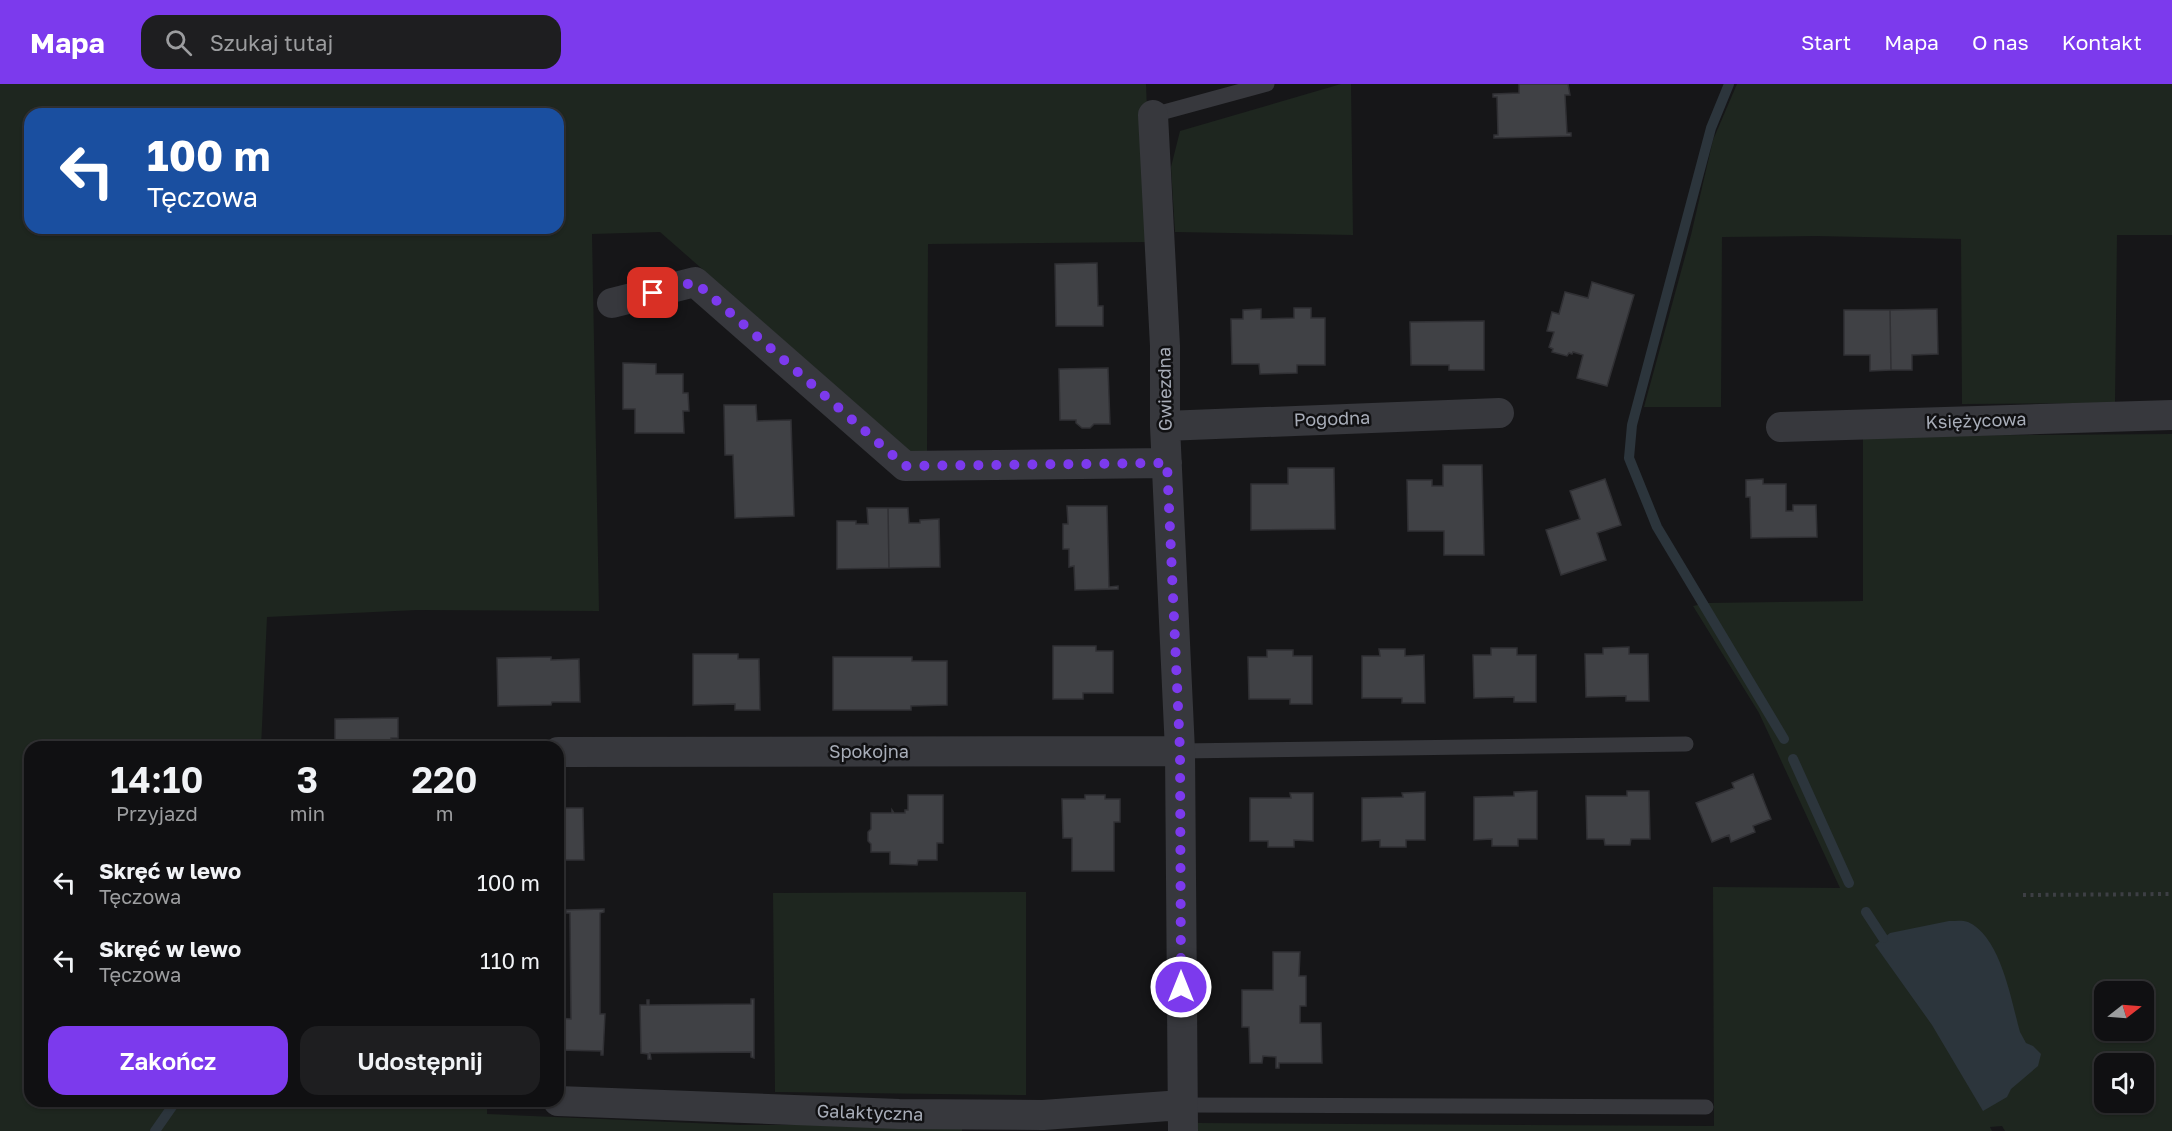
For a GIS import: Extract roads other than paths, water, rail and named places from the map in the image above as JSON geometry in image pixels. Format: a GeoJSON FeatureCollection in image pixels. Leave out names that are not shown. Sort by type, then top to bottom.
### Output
{"type":"FeatureCollection","features":[{"type":"Feature","properties":{"kind":"street","name":"Gwiezdna"},"geometry":{"type":"LineString","coordinates":[[1153,115],[1165,346],[1165,426],[1180,751],[1182,1118]]}},
{"type":"Feature","properties":{"kind":"street"},"geometry":{"type":"LineString","coordinates":[[612,303],[695,282],[905,466],[1167,463]]}},
{"type":"Feature","properties":{"kind":"street","name":"Pogodna"},"geometry":{"type":"LineString","coordinates":[[1165,426],[1499,413]]}},
{"type":"Feature","properties":{"kind":"street","name":"Księżycowa"},"geometry":{"type":"LineString","coordinates":[[1780,427],[2172,415]]}},
{"type":"Feature","properties":{"kind":"street","name":"Spokojna"},"geometry":{"type":"LineString","coordinates":[[564,752],[1180,751]]}},
{"type":"Feature","properties":{"kind":"street","name":"Galaktyczna"},"geometry":{"type":"LineString","coordinates":[[564,1101],[899,1114],[1043,1114],[1182,1118]]}},
{"type":"Feature","properties":{"kind":"lane"},"geometry":{"type":"LineString","coordinates":[[1153,115],[1267,84]]}},
{"type":"Feature","properties":{"kind":"lane"},"geometry":{"type":"LineString","coordinates":[[1180,751],[1686,744]]}},
{"type":"Feature","properties":{"kind":"lane"},"geometry":{"type":"LineString","coordinates":[[1182,1118],[1706,1107]]}},
{"type":"Feature","properties":{"kind":"waterway"},"geometry":{"type":"LineString","coordinates":[[1729,84],[1711,128],[1632,425],[1629,458],[1657,527],[1784,739]]}},
{"type":"Feature","properties":{"kind":"waterway"},"geometry":{"type":"LineString","coordinates":[[1793,759],[1849,883]]}},
{"type":"Feature","properties":{"kind":"waterway"},"geometry":{"type":"LineString","coordinates":[[1866,912],[1883,938]]}},
{"type":"Feature","properties":{"kind":"waterway"},"geometry":{"type":"LineString","coordinates":[[155,1131],[172,1107]]}}]}
